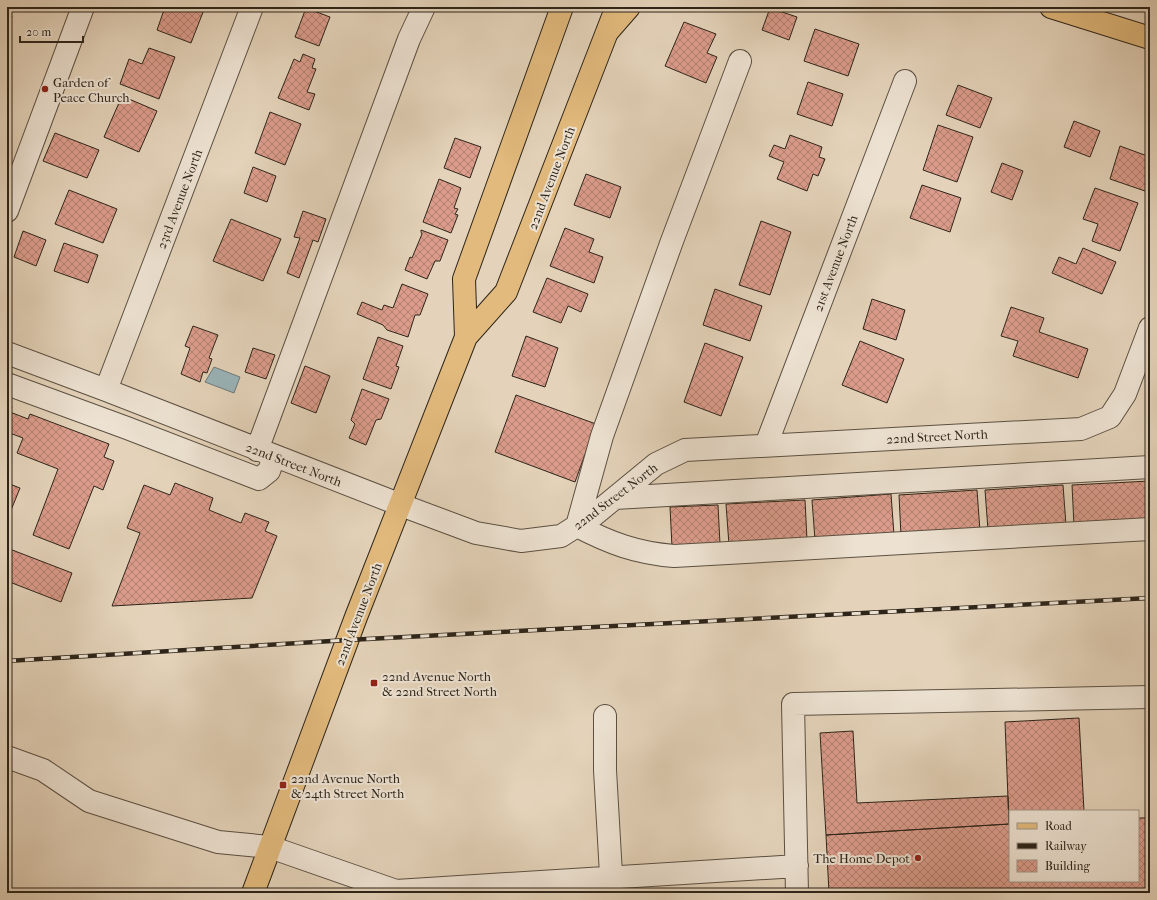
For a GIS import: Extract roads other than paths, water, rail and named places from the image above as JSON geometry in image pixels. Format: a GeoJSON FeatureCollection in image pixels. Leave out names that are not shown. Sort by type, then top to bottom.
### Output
{"type":"FeatureCollection","features":[{"type":"Feature","properties":{"kind":"main road","name":"22nd Avenue North"},"geometry":{"type":"LineString","coordinates":[[466,337],[464,279],[562,7]]}},
{"type":"Feature","properties":{"kind":"main road","name":"22nd Avenue North"},"geometry":{"type":"LineString","coordinates":[[253,893],[356,616],[466,337],[506,292],[617,7]]}},
{"type":"Feature","properties":{"kind":"main road"},"geometry":{"type":"LineString","coordinates":[[608,32],[629,7]]}},
{"type":"Feature","properties":{"kind":"main road"},"geometry":{"type":"LineString","coordinates":[[1050,7],[1150,38]]}},
{"type":"Feature","properties":{"kind":"street"},"geometry":{"type":"LineString","coordinates":[[7,211],[83,7]]}},
{"type":"Feature","properties":{"kind":"street","name":"23rd Avenue North"},"geometry":{"type":"LineString","coordinates":[[106,390],[252,7]]}},
{"type":"Feature","properties":{"kind":"street"},"geometry":{"type":"LineString","coordinates":[[7,384],[259,479],[269,471],[266,453],[409,39],[424,7]]}},
{"type":"Feature","properties":{"kind":"street"},"geometry":{"type":"LineString","coordinates":[[740,61],[672,241],[607,422],[577,526],[601,539],[630,550],[655,555],[674,556],[1150,528]]}},
{"type":"Feature","properties":{"kind":"street","name":"21st Avenue North"},"geometry":{"type":"LineString","coordinates":[[766,445],[905,80]]}},
{"type":"Feature","properties":{"kind":"street","name":"22nd Street North"},"geometry":{"type":"LineString","coordinates":[[7,354],[106,390],[476,533],[521,541],[561,536],[594,515],[656,464],[685,450],[1081,429],[1110,417],[1125,394],[1150,328]]}},
{"type":"Feature","properties":{"kind":"street"},"geometry":{"type":"LineString","coordinates":[[615,498],[1150,466]]}},
{"type":"Feature","properties":{"kind":"street"},"geometry":{"type":"LineString","coordinates":[[797,893],[793,704],[1150,697]]}},
{"type":"Feature","properties":{"kind":"street"},"geometry":{"type":"LineString","coordinates":[[605,716],[605,770],[612,885]]}},
{"type":"Feature","properties":{"kind":"street"},"geometry":{"type":"LineString","coordinates":[[7,757],[43,770],[89,801],[218,842],[270,847],[396,891],[612,885],[797,866]]}},
{"type":"Feature","properties":{"kind":"water"},"geometry":{"type":"Polygon","coordinates":[[[214,367],[240,377],[234,393],[205,382],[214,367]]]}},
{"type":"Feature","properties":{"kind":"railway"},"geometry":{"type":"LineString","coordinates":[[7,661],[348,640],[1150,598]]}},
{"type":"Feature","properties":{"kind":"place","name":"Garden of Peace Church"},"geometry":{"type":"Point","coordinates":[45,89]}},
{"type":"Feature","properties":{"kind":"place","name":"22nd Avenue North & 22nd Street North"},"geometry":{"type":"Point","coordinates":[374,683]}},
{"type":"Feature","properties":{"kind":"place","name":"22nd Avenue North & 24th Street North"},"geometry":{"type":"Point","coordinates":[283,785]}},
{"type":"Feature","properties":{"kind":"place","name":"The Home Depot"},"geometry":{"type":"Point","coordinates":[918,858]}}]}
